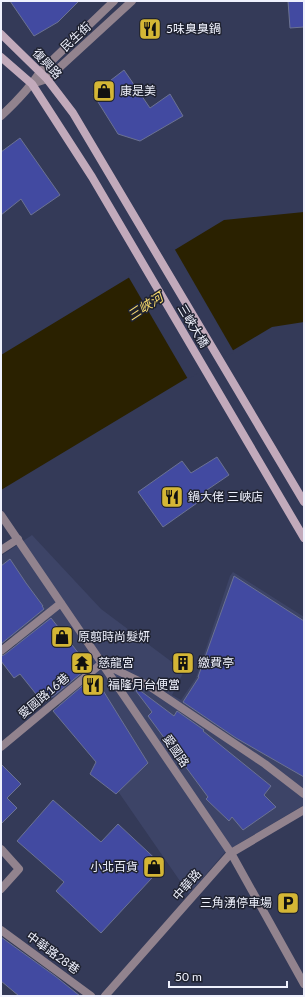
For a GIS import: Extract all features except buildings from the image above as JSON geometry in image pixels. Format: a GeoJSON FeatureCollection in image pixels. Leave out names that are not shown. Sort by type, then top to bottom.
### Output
{"type":"FeatureCollection","features":[{"type":"Feature","properties":{"kind":"main road","name":"復興路"},"geometry":{"type":"LineString","coordinates":[[1,34],[40,72],[73,114]]}},
{"type":"Feature","properties":{"kind":"main road","name":"復興路"},"geometry":{"type":"LineString","coordinates":[[1,57],[32,84],[59,127]]}},
{"type":"Feature","properties":{"kind":"main road","name":"三峽大橋"},"geometry":{"type":"LineString","coordinates":[[73,114],[304,502]]}},
{"type":"Feature","properties":{"kind":"main road","name":"三峽大橋"},"geometry":{"type":"LineString","coordinates":[[59,127],[92,177],[304,538]]}},
{"type":"Feature","properties":{"kind":"street","name":"民生街"},"geometry":{"type":"LineString","coordinates":[[1,116],[32,84],[40,72],[114,1]]}},
{"type":"Feature","properties":{"kind":"street","name":"民生街"},"geometry":{"type":"LineString","coordinates":[[32,84],[47,80],[132,1]]}},
{"type":"Feature","properties":{"kind":"street","name":"愛國路"},"geometry":{"type":"LineString","coordinates":[[1,515],[231,853],[304,984]]}},
{"type":"Feature","properties":{"kind":"street"},"geometry":{"type":"LineString","coordinates":[[1,550],[18,539]]}},
{"type":"Feature","properties":{"kind":"street"},"geometry":{"type":"LineString","coordinates":[[1,651],[61,603]]}},
{"type":"Feature","properties":{"kind":"street"},"geometry":{"type":"LineString","coordinates":[[102,663],[149,686],[265,764],[304,794]]}},
{"type":"Feature","properties":{"kind":"street","name":"愛國路16巷"},"geometry":{"type":"LineString","coordinates":[[1,747],[102,663]]}},
{"type":"Feature","properties":{"kind":"street","name":"中華路"},"geometry":{"type":"LineString","coordinates":[[105,996],[231,853],[304,810]]}},
{"type":"Feature","properties":{"kind":"street"},"geometry":{"type":"LineString","coordinates":[[1,850],[19,869],[1,889]]}},
{"type":"Feature","properties":{"kind":"street","name":"中華路28巷"},"geometry":{"type":"LineString","coordinates":[[1,930],[91,996]]}},
{"type":"Feature","properties":{"kind":"shaded area"},"geometry":{"type":"Polygon","coordinates":[[[32,535],[101,609],[184,671],[172,695],[181,700],[196,678],[230,576],[233,572],[304,617],[304,805],[225,852],[189,894],[1,622],[1,556],[32,535]]]}},
{"type":"Feature","properties":{"kind":"water","name":"三峽河"},"geometry":{"type":"Polygon","coordinates":[[[304,212],[304,322],[272,327],[1,490],[1,355],[224,220],[304,212]]]}},
{"type":"Feature","properties":{"kind":"pier"},"geometry":{"type":"Polygon","coordinates":[[[174,248],[234,352],[188,379],[128,276],[174,248]]]}},
{"type":"Feature","properties":{"kind":"place","name":"5味臭臭鍋"},"geometry":{"type":"Point","coordinates":[150,29]}},
{"type":"Feature","properties":{"kind":"place","name":"康是美"},"geometry":{"type":"Point","coordinates":[104,91]}},
{"type":"Feature","properties":{"kind":"place","name":"鍋大佬 三峽店"},"geometry":{"type":"Point","coordinates":[172,497]}},
{"type":"Feature","properties":{"kind":"place","name":"原翦時尚髮妍"},"geometry":{"type":"Point","coordinates":[62,637]}},
{"type":"Feature","properties":{"kind":"place","name":"慈龍宮"},"geometry":{"type":"Point","coordinates":[82,663]}},
{"type":"Feature","properties":{"kind":"place","name":"繳費亭"},"geometry":{"type":"Point","coordinates":[183,663]}},
{"type":"Feature","properties":{"kind":"place","name":"福隆月台便當"},"geometry":{"type":"Point","coordinates":[93,685]}},
{"type":"Feature","properties":{"kind":"place","name":"小北百貨"},"geometry":{"type":"Point","coordinates":[154,867]}},
{"type":"Feature","properties":{"kind":"place","name":"三角湧停車場"},"geometry":{"type":"Point","coordinates":[288,903]}}]}
